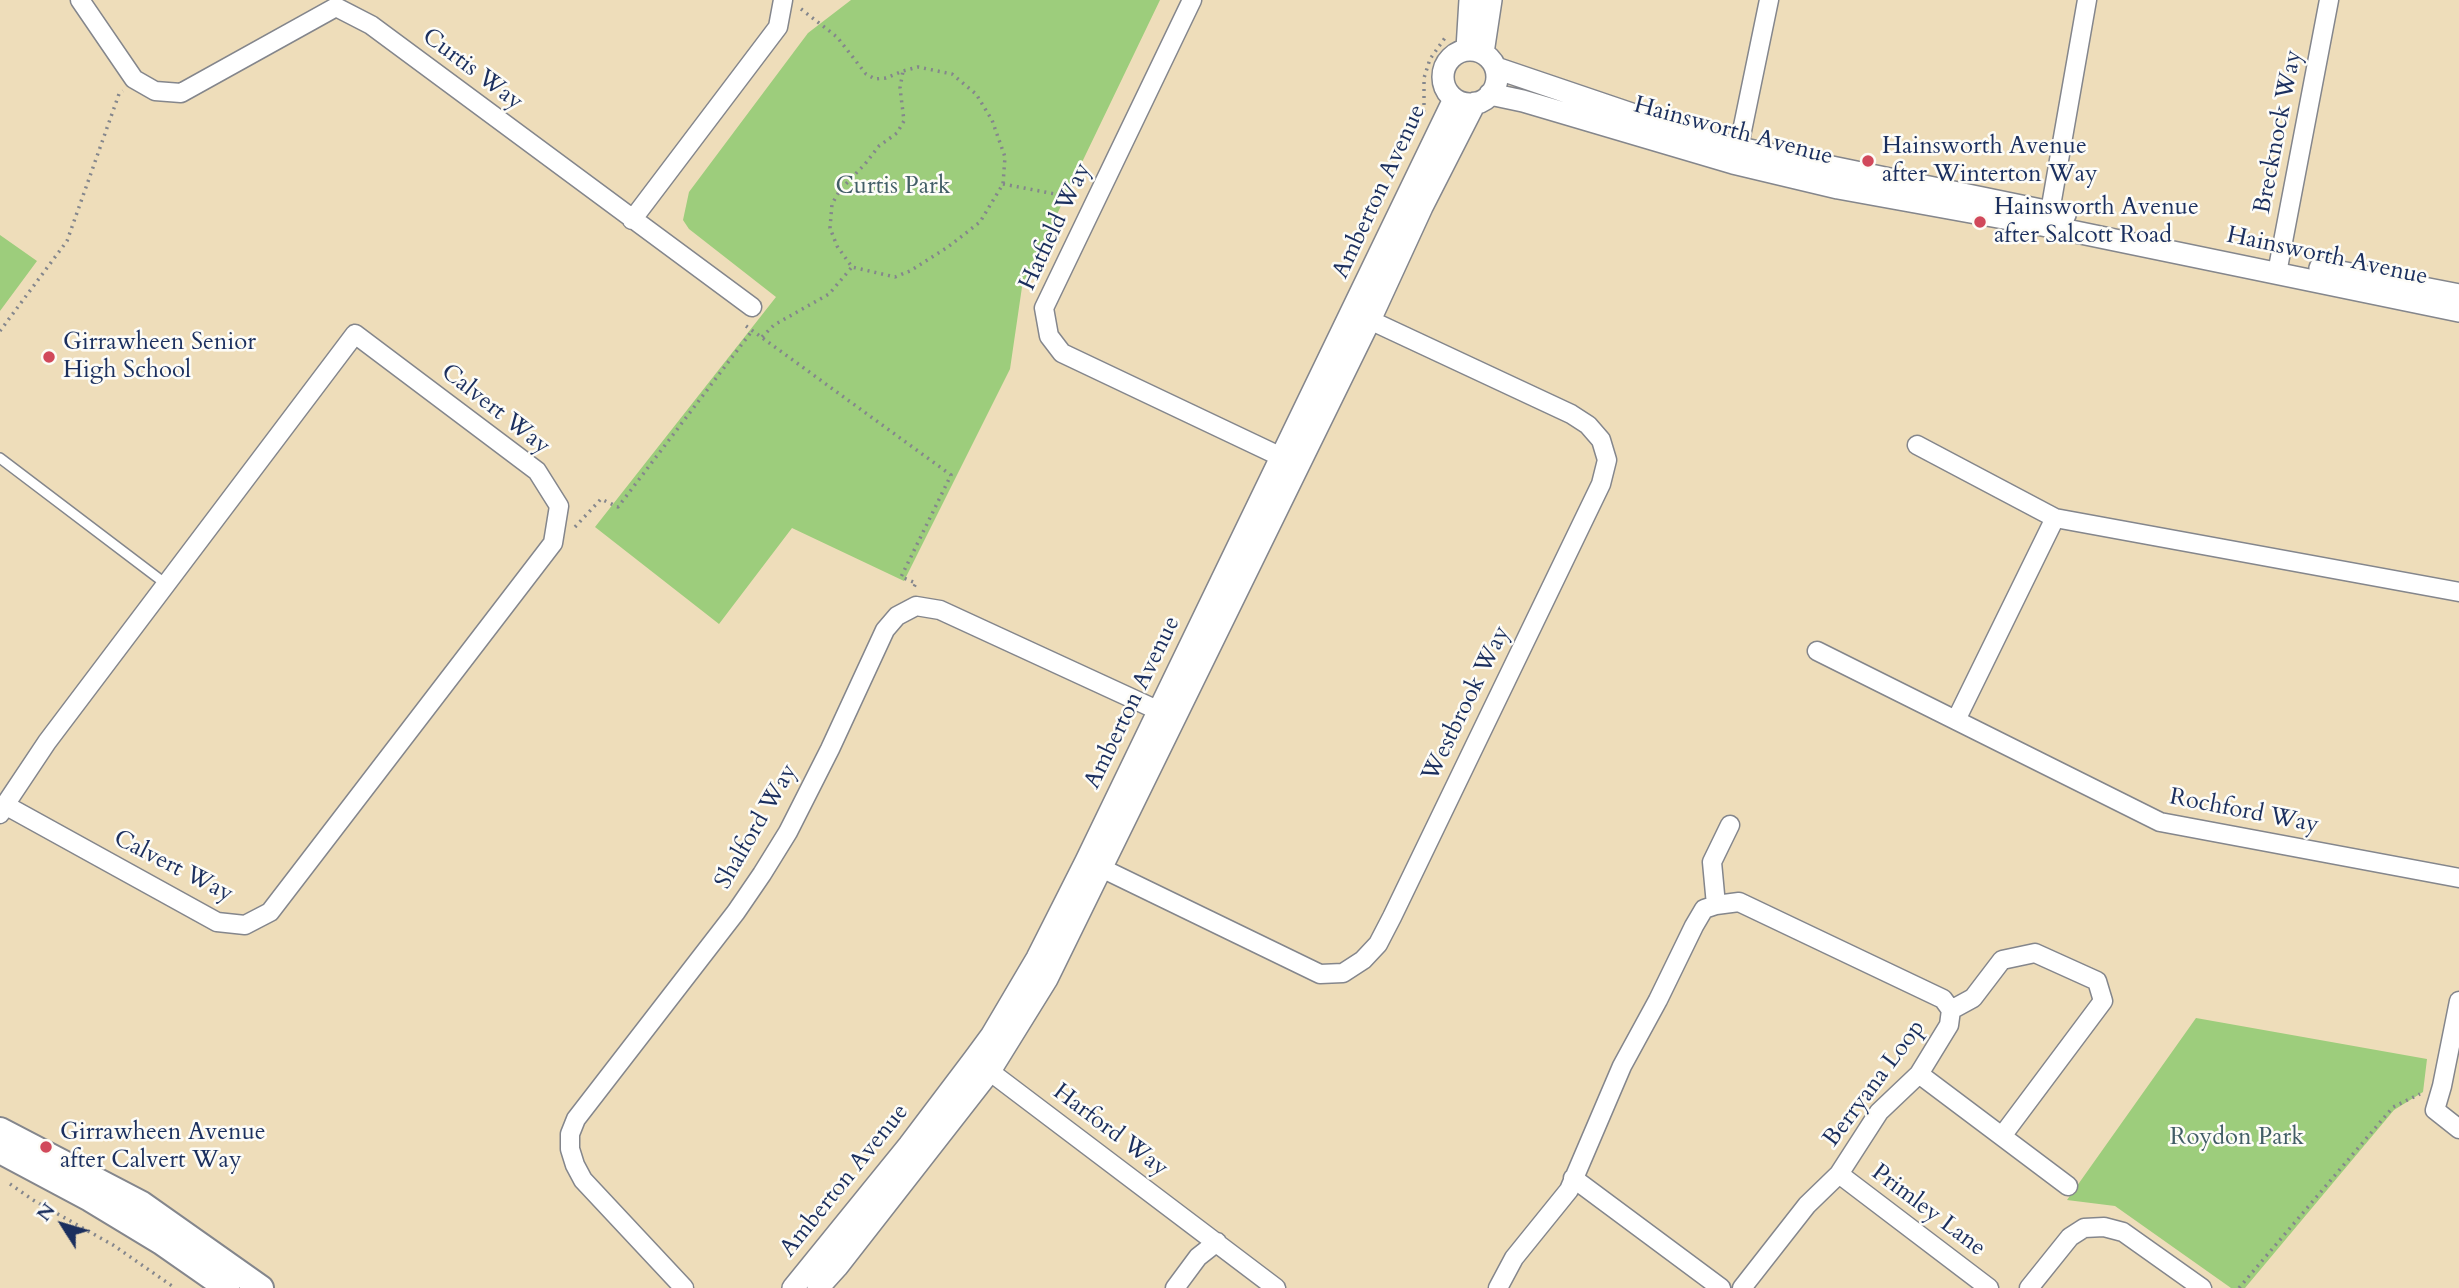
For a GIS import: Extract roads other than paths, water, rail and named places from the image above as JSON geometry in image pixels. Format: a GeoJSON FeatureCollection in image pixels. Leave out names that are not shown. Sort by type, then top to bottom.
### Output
{"type":"FeatureCollection","features":[{"type":"Feature","properties":{"kind":"main road"},"geometry":{"type":"LineString","coordinates":[[0,1130],[142,1204],[220,1279]]}},
{"type":"Feature","properties":{"kind":"main road"},"geometry":{"type":"LineString","coordinates":[[0,1151],[90,1199],[220,1279],[261,1288]]}},
{"type":"Feature","properties":{"kind":"street","name":"Curtis Way"},"geometry":{"type":"LineString","coordinates":[[80,0],[134,79],[155,91],[181,93],[336,7],[371,25],[752,307]]}},
{"type":"Feature","properties":{"kind":"street","name":"Hatfield Way"},"geometry":{"type":"LineString","coordinates":[[1192,0],[1044,308],[1049,336],[1062,353],[1289,461]]}},
{"type":"Feature","properties":{"kind":"street"},"geometry":{"type":"LineString","coordinates":[[1470,0],[1482,57],[1495,86],[1473,99],[1444,86],[1443,69],[1452,56],[1482,57]]}},
{"type":"Feature","properties":{"kind":"street"},"geometry":{"type":"LineString","coordinates":[[1482,57],[1491,0]]}},
{"type":"Feature","properties":{"kind":"street"},"geometry":{"type":"LineString","coordinates":[[1737,156],[1769,0]]}},
{"type":"Feature","properties":{"kind":"street"},"geometry":{"type":"LineString","coordinates":[[2049,219],[2087,0]]}},
{"type":"Feature","properties":{"kind":"street","name":"Brecknock Way"},"geometry":{"type":"LineString","coordinates":[[2278,267],[2329,0]]}},
{"type":"Feature","properties":{"kind":"street"},"geometry":{"type":"LineString","coordinates":[[632,220],[778,27],[783,2]]}},
{"type":"Feature","properties":{"kind":"street","name":"Hainsworth Avenue"},"geometry":{"type":"LineString","coordinates":[[1482,57],[1720,144],[1737,156]]}},
{"type":"Feature","properties":{"kind":"street","name":"Hainsworth Avenue"},"geometry":{"type":"LineString","coordinates":[[1473,99],[1523,100],[1737,156],[2278,267],[2459,312]]}},
{"type":"Feature","properties":{"kind":"street","name":"Amberton Avenue"},"geometry":{"type":"LineString","coordinates":[[818,1288],[982,1065],[1018,992],[1094,865],[1289,461],[1473,99]]}},
{"type":"Feature","properties":{"kind":"street","name":"Hainsworth Avenue"},"geometry":{"type":"LineString","coordinates":[[2278,267],[2459,295]]}},
{"type":"Feature","properties":{"kind":"street","name":"Westbrook Way"},"geometry":{"type":"LineString","coordinates":[[1094,865],[1320,974],[1343,973],[1363,960],[1378,944],[1392,917],[1601,484],[1607,460],[1601,440],[1588,425],[1571,414],[1361,316]]}},
{"type":"Feature","properties":{"kind":"street","name":"Calvert Way"},"geometry":{"type":"LineString","coordinates":[[355,334],[537,471],[559,506],[553,543],[270,912],[245,925],[217,922],[2,810],[47,742],[166,584],[355,334]]}},
{"type":"Feature","properties":{"kind":"street"},"geometry":{"type":"LineString","coordinates":[[1917,445],[2055,518],[2459,592]]}},
{"type":"Feature","properties":{"kind":"street"},"geometry":{"type":"LineString","coordinates":[[1956,720],[2055,518]]}},
{"type":"Feature","properties":{"kind":"street","name":"Shalford Way"},"geometry":{"type":"LineString","coordinates":[[684,1288],[583,1180],[570,1149],[570,1134],[576,1119],[736,912],[762,874],[788,832],[830,749],[885,630],[897,616],[916,606],[940,610],[1166,714]]}},
{"type":"Feature","properties":{"kind":"street","name":"Rochford Way"},"geometry":{"type":"LineString","coordinates":[[1816,651],[2160,822],[2459,878]]}},
{"type":"Feature","properties":{"kind":"street"},"geometry":{"type":"LineString","coordinates":[[1498,1288],[1514,1258],[1569,1190],[1622,1066],[1658,1000],[1693,926],[1704,909],[1716,905],[1712,862],[1730,825]]}},
{"type":"Feature","properties":{"kind":"street","name":"Berryana Loop"},"geometry":{"type":"LineString","coordinates":[[1716,905],[1739,902],[1943,999],[1951,1010],[1949,1025],[1919,1074],[1879,1112],[1839,1174],[1807,1205],[1742,1288]]}},
{"type":"Feature","properties":{"kind":"street"},"geometry":{"type":"LineString","coordinates":[[1951,1010],[1973,998],[2002,960],[2035,953],[2097,981],[2103,1001],[2002,1136]]}},
{"type":"Feature","properties":{"kind":"street"},"geometry":{"type":"LineString","coordinates":[[2459,1000],[2435,1110],[2459,1129]]}},
{"type":"Feature","properties":{"kind":"street","name":"Amberton Avenue"},"geometry":{"type":"LineString","coordinates":[[793,1288],[909,1145],[982,1065]]}},
{"type":"Feature","properties":{"kind":"street","name":"Harford Way"},"geometry":{"type":"LineString","coordinates":[[982,1065],[1276,1288]]}},
{"type":"Feature","properties":{"kind":"street"},"geometry":{"type":"LineString","coordinates":[[1919,1074],[2068,1186]]}},
{"type":"Feature","properties":{"kind":"street","name":"Primley Lane"},"geometry":{"type":"LineString","coordinates":[[1839,1174],[1989,1288]]}},
{"type":"Feature","properties":{"kind":"street"},"geometry":{"type":"LineString","coordinates":[[1573,1178],[1721,1288]]}},
{"type":"Feature","properties":{"kind":"street"},"geometry":{"type":"LineString","coordinates":[[2029,1288],[2070,1237],[2084,1228],[2104,1227],[2123,1232],[2202,1288]]}},
{"type":"Feature","properties":{"kind":"street"},"geometry":{"type":"LineString","coordinates":[[1175,1288],[1198,1257],[1217,1242]]}},
{"type":"Feature","properties":{"kind":"lane"},"geometry":{"type":"LineString","coordinates":[[0,458],[166,584]]}},
{"type":"Feature","properties":{"kind":"place","name":"Hainsworth Avenue after Winterton Way"},"geometry":{"type":"Point","coordinates":[1868,161]}},
{"type":"Feature","properties":{"kind":"place","name":"Hainsworth Avenue after Salcott Road"},"geometry":{"type":"Point","coordinates":[1980,222]}},
{"type":"Feature","properties":{"kind":"place","name":"Girrawheen Senior High School"},"geometry":{"type":"Point","coordinates":[49,357]}},
{"type":"Feature","properties":{"kind":"place","name":"Girrawheen Avenue after Calvert Way"},"geometry":{"type":"Point","coordinates":[46,1147]}},
{"type":"Feature","properties":{"kind":"park label","name":"Curtis Park"},"geometry":{"type":"Point","coordinates":[893,187]}},
{"type":"Feature","properties":{"kind":"park label","name":"Roydon Park"},"geometry":{"type":"Point","coordinates":[2237,1138]}}]}
